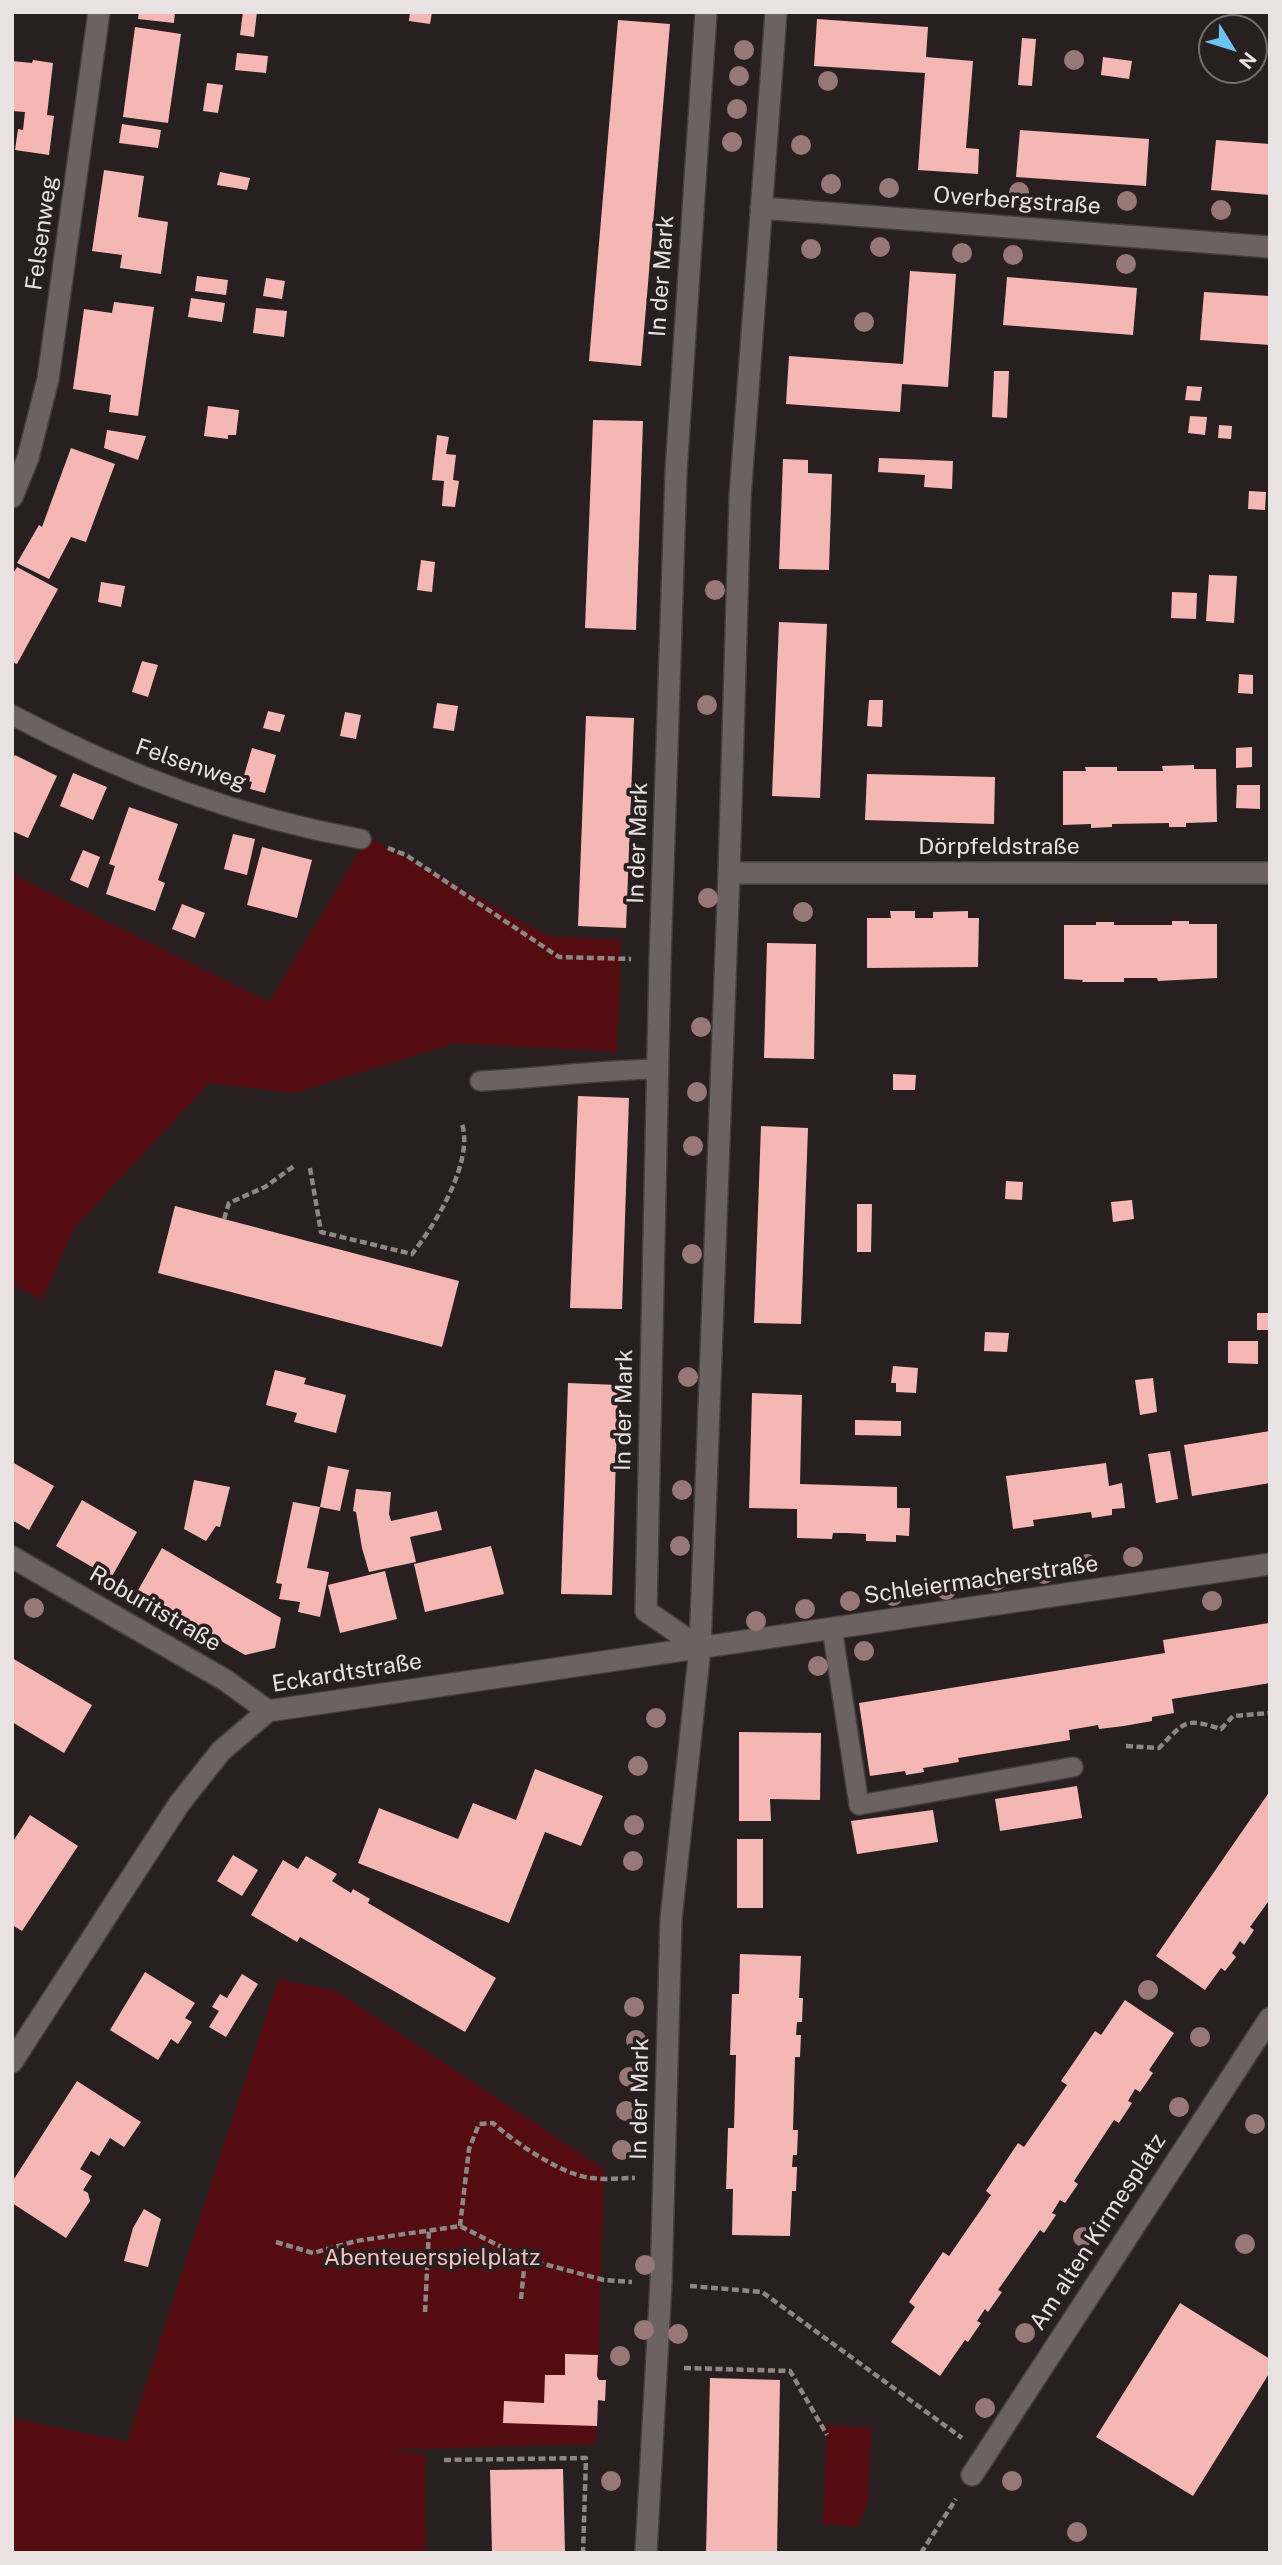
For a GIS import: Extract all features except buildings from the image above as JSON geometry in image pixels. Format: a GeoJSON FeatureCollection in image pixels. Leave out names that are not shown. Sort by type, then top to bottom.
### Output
{"type":"FeatureCollection","features":[{"type":"Feature","properties":{"kind":"street","name":"Felsenweg"},"geometry":{"type":"LineString","coordinates":[[12,497],[28,458],[48,379],[99,12]]}},
{"type":"Feature","properties":{"kind":"street","name":"In der Mark"},"geometry":{"type":"LineString","coordinates":[[700,1648],[646,1611],[658,1069],[676,472],[706,12]]}},
{"type":"Feature","properties":{"kind":"street","name":"In der Mark"},"geometry":{"type":"LineString","coordinates":[[646,2553],[661,2283],[671,1919],[700,1648],[740,497],[776,12]]}},
{"type":"Feature","properties":{"kind":"street","name":"Overbergstraße"},"geometry":{"type":"LineString","coordinates":[[761,208],[1270,247]]}},
{"type":"Feature","properties":{"kind":"street","name":"Dörpfeldstraße"},"geometry":{"type":"LineString","coordinates":[[729,873],[1270,873]]}},
{"type":"Feature","properties":{"kind":"street","name":"Roburitstraße"},"geometry":{"type":"LineString","coordinates":[[12,1557],[225,1680],[268,1710]]}},
{"type":"Feature","properties":{"kind":"street","name":"Schleiermacherstraße"},"geometry":{"type":"LineString","coordinates":[[700,1648],[1270,1564]]}},
{"type":"Feature","properties":{"kind":"street","name":"Eckardtstraße"},"geometry":{"type":"LineString","coordinates":[[12,2062],[179,1804],[221,1751],[268,1710],[700,1648]]}},
{"type":"Feature","properties":{"kind":"street","name":"Am alten Kirmesplatz"},"geometry":{"type":"LineString","coordinates":[[972,2475],[1270,2018]]}},
{"type":"Feature","properties":{"kind":"lane","name":"Felsenweg"},"geometry":{"type":"LineString","coordinates":[[12,715],[102,761],[160,784],[283,822],[361,839]]}},
{"type":"Feature","properties":{"kind":"lane"},"geometry":{"type":"LineString","coordinates":[[480,1080],[658,1069]]}},
{"type":"Feature","properties":{"kind":"lane"},"geometry":{"type":"LineString","coordinates":[[832,1628],[859,1805],[1073,1767]]}},
{"type":"Feature","properties":{"kind":"path"},"geometry":{"type":"LineString","coordinates":[[361,839],[406,855],[559,957],[609,958]]}},
{"type":"Feature","properties":{"kind":"path"},"geometry":{"type":"LineString","coordinates":[[310,1168],[321,1232],[412,1254],[429,1233],[453,1185],[465,1134],[462,1124]]}},
{"type":"Feature","properties":{"kind":"path"},"geometry":{"type":"LineString","coordinates":[[224,1219],[229,1203],[265,1187],[294,1166]]}},
{"type":"Feature","properties":{"kind":"path"},"geometry":{"type":"LineString","coordinates":[[1126,1746],[1159,1748],[1182,1725],[1197,1721],[1221,1729],[1233,1716],[1270,1713]]}},
{"type":"Feature","properties":{"kind":"path"},"geometry":{"type":"LineString","coordinates":[[460,2226],[469,2149],[480,2124],[493,2123],[550,2163],[589,2178],[664,2178]]}},
{"type":"Feature","properties":{"kind":"path"},"geometry":{"type":"LineString","coordinates":[[276,2242],[313,2253],[356,2241],[460,2226],[525,2259],[604,2280],[762,2292],[985,2455]]}},
{"type":"Feature","properties":{"kind":"path"},"geometry":{"type":"LineString","coordinates":[[425,2312],[429,2229]]}},
{"type":"Feature","properties":{"kind":"path"},"geometry":{"type":"LineString","coordinates":[[521,2299],[525,2259]]}},
{"type":"Feature","properties":{"kind":"path"},"geometry":{"type":"LineString","coordinates":[[655,2367],[790,2371],[827,2435]]}},
{"type":"Feature","properties":{"kind":"path"},"geometry":{"type":"LineString","coordinates":[[444,2460],[586,2458],[583,2553]]}},
{"type":"Feature","properties":{"kind":"path"},"geometry":{"type":"LineString","coordinates":[[921,2553],[972,2475]]}},
{"type":"Feature","properties":{"kind":"green space"},"geometry":{"type":"Polygon","coordinates":[[[368,837],[548,936],[621,940],[617,1052],[455,1043],[294,1093],[209,1083],[75,1227],[42,1300],[12,1284],[12,874],[269,1002],[368,837]]]}},
{"type":"Feature","properties":{"kind":"green space","name":"Abenteuerspielplatz"},"geometry":{"type":"Polygon","coordinates":[[[278,1979],[336,1991],[604,2169],[596,2444],[386,2450],[425,2454],[426,2553],[12,2553],[12,2418],[127,2442],[278,1979]]]}},
{"type":"Feature","properties":{"kind":"green space"},"geometry":{"type":"Polygon","coordinates":[[[827,2425],[871,2428],[868,2503],[857,2527],[823,2524],[827,2425]]]}}]}
